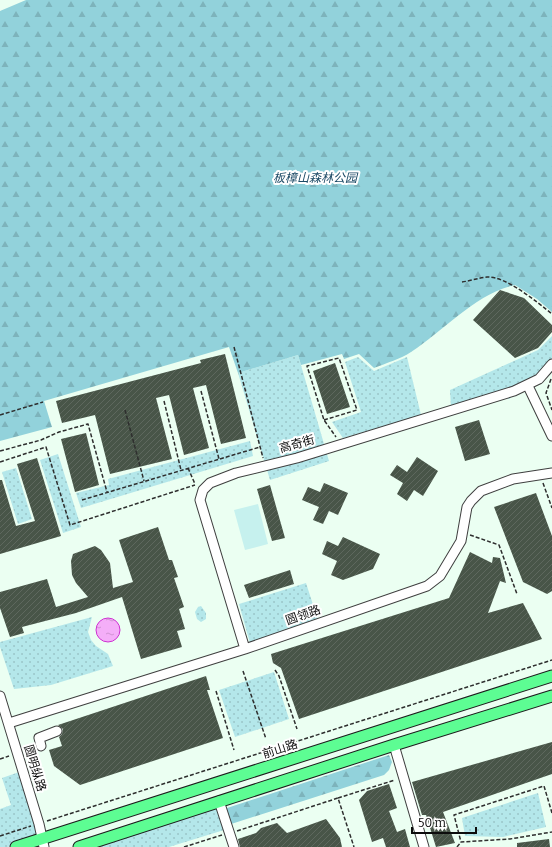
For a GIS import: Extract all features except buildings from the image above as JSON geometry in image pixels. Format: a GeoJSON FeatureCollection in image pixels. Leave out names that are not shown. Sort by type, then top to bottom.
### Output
{"type":"FeatureCollection","features":[{"type":"Feature","properties":{"kind":"main road","name":"前山路"},"geometry":{"type":"LineString","coordinates":[[16,847],[43,842],[552,676]]}},
{"type":"Feature","properties":{"kind":"main road"},"geometry":{"type":"LineString","coordinates":[[79,847],[394,745],[552,696]]}},
{"type":"Feature","properties":{"kind":"lane","name":"高奇街"},"geometry":{"type":"LineString","coordinates":[[199,488],[210,482],[236,473],[340,444],[528,386],[545,374],[552,364]]}},
{"type":"Feature","properties":{"kind":"lane"},"geometry":{"type":"LineString","coordinates":[[528,386],[552,436]]}},
{"type":"Feature","properties":{"kind":"lane","name":"圆领路"},"geometry":{"type":"LineString","coordinates":[[9,723],[245,649],[427,586],[440,576],[461,541],[467,507],[471,501],[481,492],[513,479],[552,473]]}},
{"type":"Feature","properties":{"kind":"lane"},"geometry":{"type":"LineString","coordinates":[[199,488],[200,500],[245,649]]}},
{"type":"Feature","properties":{"kind":"lane","name":"圆明纵路"},"geometry":{"type":"LineString","coordinates":[[0,696],[39,824],[43,842]]}},
{"type":"Feature","properties":{"kind":"lane"},"geometry":{"type":"LineString","coordinates":[[41,746],[39,738],[57,731]]}},
{"type":"Feature","properties":{"kind":"lane"},"geometry":{"type":"LineString","coordinates":[[394,745],[424,847]]}},
{"type":"Feature","properties":{"kind":"lane"},"geometry":{"type":"LineString","coordinates":[[219,802],[234,847]]}},
{"type":"Feature","properties":{"kind":"path"},"geometry":{"type":"LineString","coordinates":[[462,282],[488,277],[499,279],[535,301],[552,314]]}},
{"type":"Feature","properties":{"kind":"path"},"geometry":{"type":"LineString","coordinates":[[234,347],[265,466]]}},
{"type":"Feature","properties":{"kind":"path"},"geometry":{"type":"LineString","coordinates":[[324,420],[357,410],[340,358],[307,366],[324,420],[340,444]]}},
{"type":"Feature","properties":{"kind":"path"},"geometry":{"type":"LineString","coordinates":[[552,377],[546,393],[552,410]]}},
{"type":"Feature","properties":{"kind":"path"},"geometry":{"type":"LineString","coordinates":[[201,391],[219,459]]}},
{"type":"Feature","properties":{"kind":"path"},"geometry":{"type":"LineString","coordinates":[[164,401],[181,470]]}},
{"type":"Feature","properties":{"kind":"path"},"geometry":{"type":"LineString","coordinates":[[0,415],[43,402]]}},
{"type":"Feature","properties":{"kind":"path"},"geometry":{"type":"LineString","coordinates":[[125,410],[144,481]]}},
{"type":"Feature","properties":{"kind":"path"},"geometry":{"type":"LineString","coordinates":[[0,451],[41,440],[59,432],[88,424],[106,492]]}},
{"type":"Feature","properties":{"kind":"path"},"geometry":{"type":"LineString","coordinates":[[82,500],[260,447]]}},
{"type":"Feature","properties":{"kind":"path"},"geometry":{"type":"LineString","coordinates":[[0,462],[46,448],[70,525],[199,488],[188,468]]}},
{"type":"Feature","properties":{"kind":"path"},"geometry":{"type":"LineString","coordinates":[[540,474],[552,508]]}},
{"type":"Feature","properties":{"kind":"path"},"geometry":{"type":"LineString","coordinates":[[462,533],[499,545],[518,594]]}},
{"type":"Feature","properties":{"kind":"path"},"geometry":{"type":"LineString","coordinates":[[0,836],[552,660]]}},
{"type":"Feature","properties":{"kind":"path"},"geometry":{"type":"LineString","coordinates":[[276,670],[297,729]]}},
{"type":"Feature","properties":{"kind":"path"},"geometry":{"type":"LineString","coordinates":[[242,671],[266,739]]}},
{"type":"Feature","properties":{"kind":"path"},"geometry":{"type":"LineString","coordinates":[[216,691],[234,750]]}},
{"type":"Feature","properties":{"kind":"path"},"geometry":{"type":"LineString","coordinates":[[18,753],[41,746]]}},
{"type":"Feature","properties":{"kind":"path"},"geometry":{"type":"LineString","coordinates":[[184,847],[403,777]]}},
{"type":"Feature","properties":{"kind":"path"},"geometry":{"type":"LineString","coordinates":[[458,847],[461,842],[454,815],[544,786],[552,813]]}},
{"type":"Feature","properties":{"kind":"path"},"geometry":{"type":"LineString","coordinates":[[338,798],[354,847]]}},
{"type":"Feature","properties":{"kind":"path"},"geometry":{"type":"LineString","coordinates":[[461,842],[510,839],[552,832]]}},
{"type":"Feature","properties":{"kind":"shaded area"},"geometry":{"type":"Polygon","coordinates":[[[552,336],[552,361],[544,372],[509,399],[499,394],[451,408],[450,390],[538,350],[552,336]]]}},
{"type":"Feature","properties":{"kind":"shaded area"},"geometry":{"type":"Polygon","coordinates":[[[298,355],[329,461],[270,480],[238,373],[298,355]]]}},
{"type":"Feature","properties":{"kind":"shaded area"},"geometry":{"type":"Polygon","coordinates":[[[358,357],[374,371],[407,357],[421,415],[343,438],[332,422],[361,412],[345,362],[358,357]]]}},
{"type":"Feature","properties":{"kind":"shaded area"},"geometry":{"type":"Polygon","coordinates":[[[250,441],[253,456],[81,508],[76,493],[109,485],[108,479],[250,441]]]}},
{"type":"Feature","properties":{"kind":"shaded area"},"geometry":{"type":"Polygon","coordinates":[[[58,454],[81,527],[63,533],[40,460],[58,454]]]}},
{"type":"Feature","properties":{"kind":"shaded area"},"geometry":{"type":"Polygon","coordinates":[[[16,468],[32,519],[18,524],[2,472],[16,468]]]}},
{"type":"Feature","properties":{"kind":"shaded area"},"geometry":{"type":"Polygon","coordinates":[[[258,504],[268,544],[245,550],[234,510],[258,504]]]}},
{"type":"Feature","properties":{"kind":"shaded area"},"geometry":{"type":"Polygon","coordinates":[[[306,583],[318,620],[250,643],[239,604],[306,583]]]}},
{"type":"Feature","properties":{"kind":"shaded area"},"geometry":{"type":"Polygon","coordinates":[[[201,606],[206,613],[206,619],[201,622],[197,619],[195,612],[198,607],[201,606]]]}},
{"type":"Feature","properties":{"kind":"shaded area"},"geometry":{"type":"Polygon","coordinates":[[[92,617],[88,632],[91,640],[96,646],[108,654],[113,666],[51,685],[14,689],[0,647],[0,642],[92,617]]]}},
{"type":"Feature","properties":{"kind":"shaded area"},"geometry":{"type":"Polygon","coordinates":[[[274,672],[289,719],[235,737],[219,690],[274,672]]]}},
{"type":"Feature","properties":{"kind":"shaded area"},"geometry":{"type":"Polygon","coordinates":[[[22,771],[40,836],[8,847],[0,847],[0,809],[11,805],[2,778],[22,771]]]}},
{"type":"Feature","properties":{"kind":"shaded area"},"geometry":{"type":"Polygon","coordinates":[[[538,793],[546,827],[503,837],[465,836],[462,818],[538,793]]]}},
{"type":"Feature","properties":{"kind":"shaded area"},"geometry":{"type":"Polygon","coordinates":[[[216,807],[224,830],[169,847],[94,847],[216,807]]]}},
{"type":"Feature","properties":{"kind":"green space","name":"板樟山森林公园"},"geometry":{"type":"Polygon","coordinates":[[[26,0],[552,0],[552,312],[537,299],[515,285],[500,290],[473,304],[424,343],[407,354],[374,368],[359,354],[344,359],[342,354],[301,365],[298,355],[238,373],[229,347],[44,401],[52,427],[0,441],[0,11],[26,0]]]}},
{"type":"Feature","properties":{"kind":"green space"},"geometry":{"type":"Polygon","coordinates":[[[389,755],[392,762],[389,770],[384,775],[228,825],[224,809],[389,755]]]}},
{"type":"Feature","properties":{"kind":"water"},"geometry":{"type":"Polygon","coordinates":[[[108,618],[117,621],[120,630],[117,639],[108,642],[99,639],[96,630],[99,621],[108,618]]]}}]}
